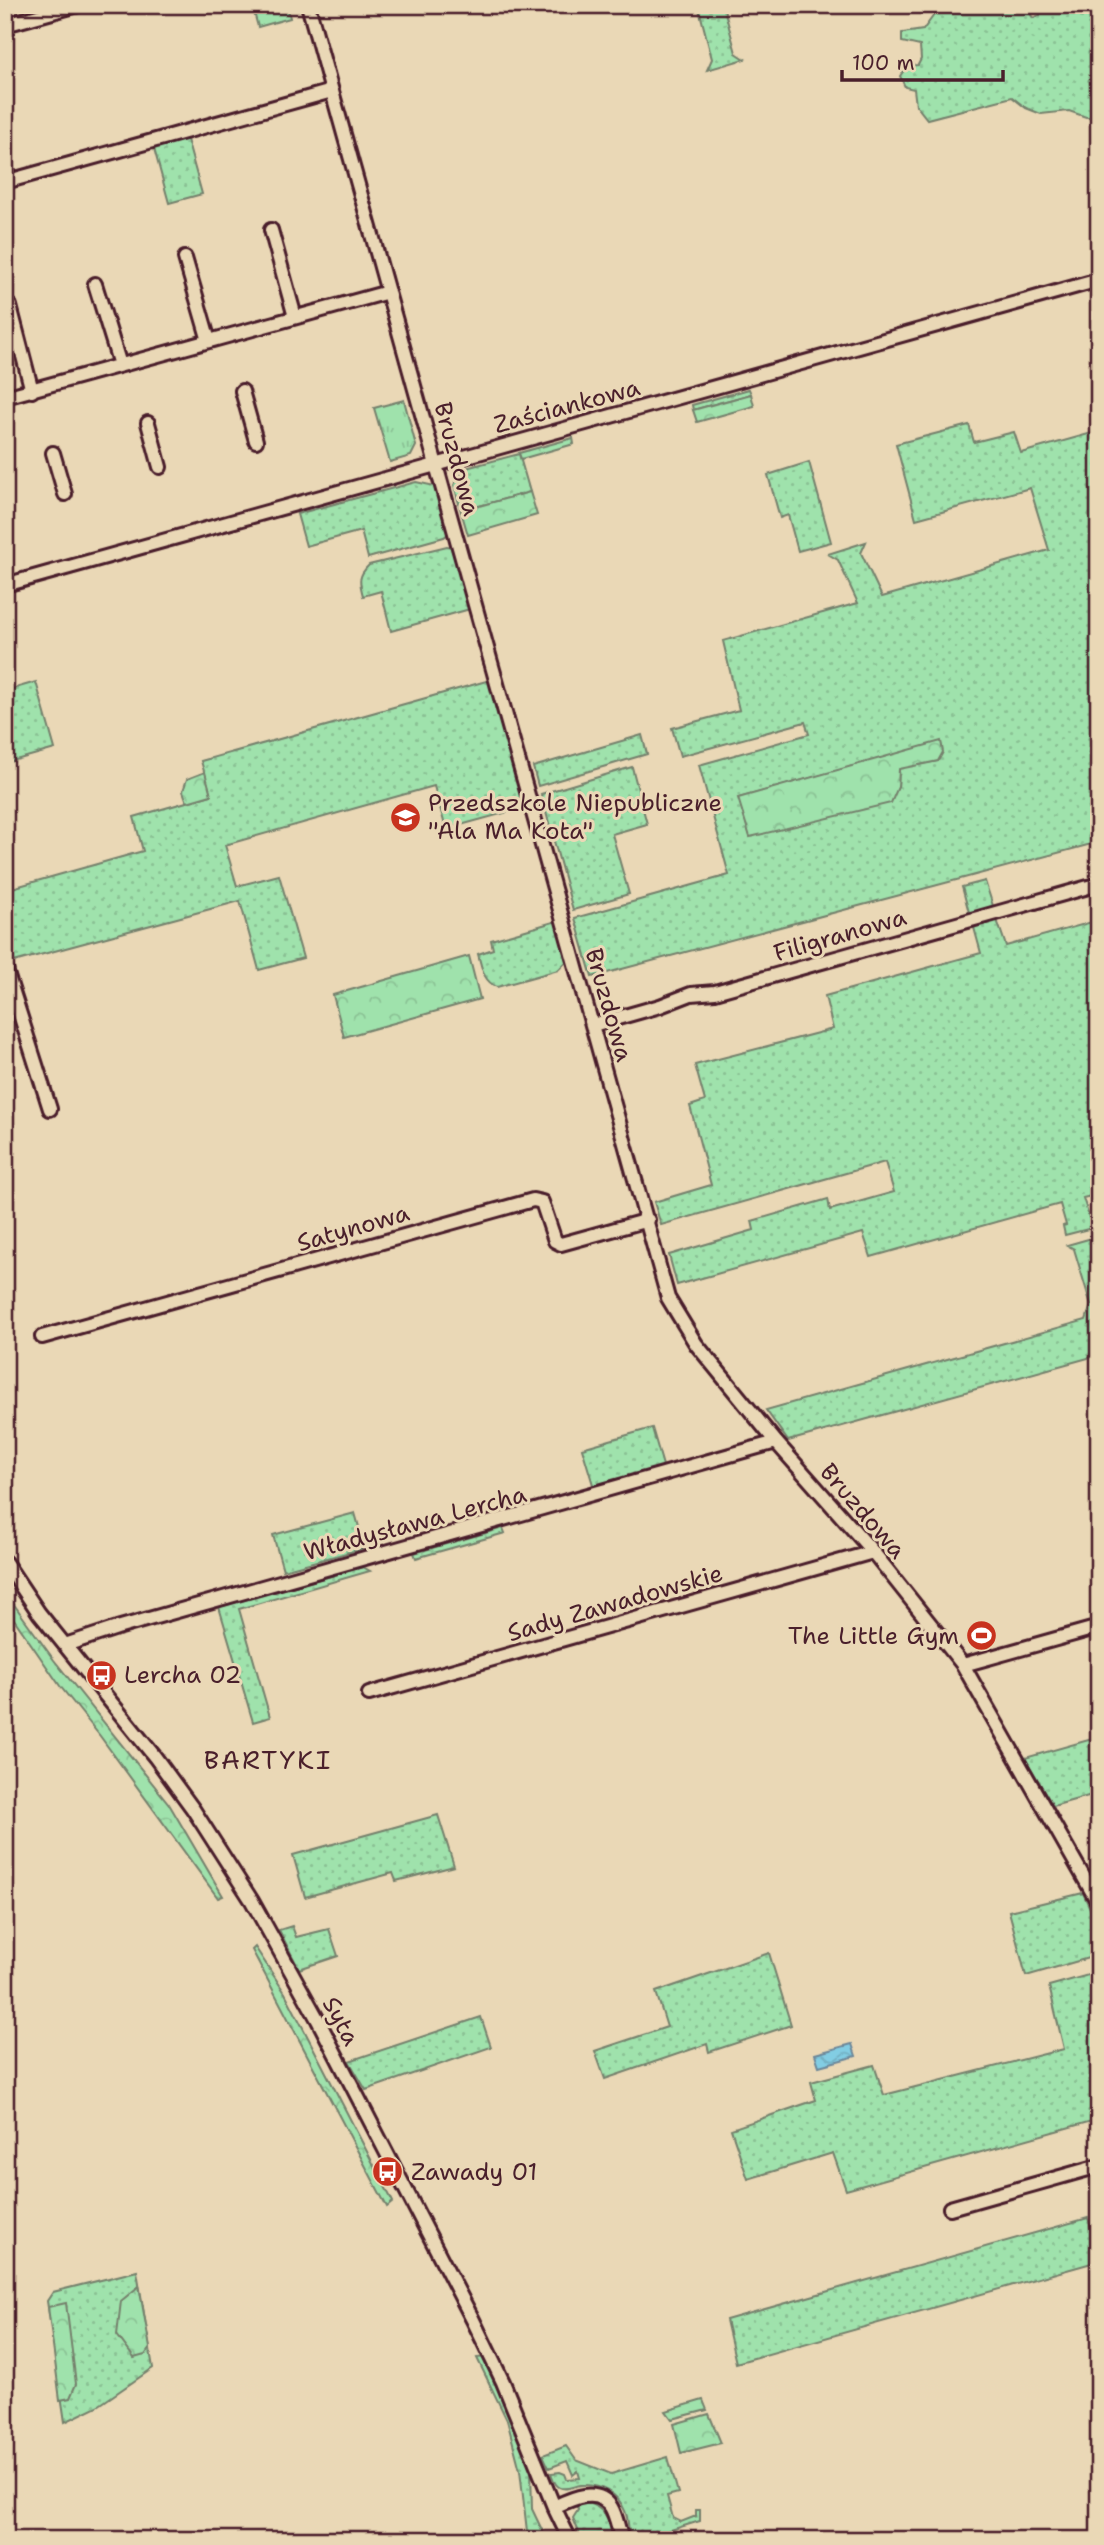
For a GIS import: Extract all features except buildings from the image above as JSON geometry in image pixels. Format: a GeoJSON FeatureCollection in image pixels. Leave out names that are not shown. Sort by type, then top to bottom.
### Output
{"type":"FeatureCollection","features":[{"type":"Feature","properties":{"kind":"street"},"geometry":{"type":"LineString","coordinates":[[5,25],[78,5]]}},
{"type":"Feature","properties":{"kind":"street","name":"Bruzdowa"},"geometry":{"type":"LineString","coordinates":[[308,5],[668,1298],[696,1344],[854,1534],[873,1552],[963,1665],[1099,1904]]}},
{"type":"Feature","properties":{"kind":"street"},"geometry":{"type":"LineString","coordinates":[[5,182],[332,91]]}},
{"type":"Feature","properties":{"kind":"street"},"geometry":{"type":"LineString","coordinates":[[271,230],[295,317]]}},
{"type":"Feature","properties":{"kind":"street"},"geometry":{"type":"LineString","coordinates":[[185,258],[209,341]]}},
{"type":"Feature","properties":{"kind":"street","name":"Zaściankowa"},"geometry":{"type":"LineString","coordinates":[[5,585],[808,357],[1099,279]]}},
{"type":"Feature","properties":{"kind":"street"},"geometry":{"type":"LineString","coordinates":[[95,284],[120,365]]}},
{"type":"Feature","properties":{"kind":"street"},"geometry":{"type":"LineString","coordinates":[[5,397],[388,292]]}},
{"type":"Feature","properties":{"kind":"street"},"geometry":{"type":"LineString","coordinates":[[10,306],[32,391]]}},
{"type":"Feature","properties":{"kind":"street"},"geometry":{"type":"LineString","coordinates":[[242,391],[256,440]]}},
{"type":"Feature","properties":{"kind":"street"},"geometry":{"type":"LineString","coordinates":[[148,423],[160,467]]}},
{"type":"Feature","properties":{"kind":"street"},"geometry":{"type":"LineString","coordinates":[[53,453],[65,494]]}},
{"type":"Feature","properties":{"kind":"street","name":"Filigranowa"},"geometry":{"type":"LineString","coordinates":[[593,1025],[691,994],[715,992],[1099,884]]}},
{"type":"Feature","properties":{"kind":"street"},"geometry":{"type":"LineString","coordinates":[[5,967],[50,1109]]}},
{"type":"Feature","properties":{"kind":"street","name":"Satynowa"},"geometry":{"type":"LineString","coordinates":[[42,1337],[533,1200],[542,1202],[555,1241],[561,1244],[648,1220]]}},
{"type":"Feature","properties":{"kind":"street","name":"Władysława Lercha"},"geometry":{"type":"LineString","coordinates":[[65,1645],[776,1442]]}},
{"type":"Feature","properties":{"kind":"street","name":"Sady Zawadowskie"},"geometry":{"type":"LineString","coordinates":[[369,1694],[873,1552]]}},
{"type":"Feature","properties":{"kind":"street","name":"Syta"},"geometry":{"type":"LineString","coordinates":[[5,1562],[32,1603],[155,1757],[252,1901],[318,2020],[467,2308],[503,2382],[570,2540]]}},
{"type":"Feature","properties":{"kind":"street"},"geometry":{"type":"LineString","coordinates":[[963,1665],[1099,1627]]}},
{"type":"Feature","properties":{"kind":"street"},"geometry":{"type":"LineString","coordinates":[[950,2208],[1099,2166]]}},
{"type":"Feature","properties":{"kind":"street"},"geometry":{"type":"LineString","coordinates":[[554,2507],[582,2496],[601,2499],[612,2508],[622,2540]]}},
{"type":"Feature","properties":{"kind":"green space"},"geometry":{"type":"Polygon","coordinates":[[[252,5],[298,6],[288,9],[290,18],[258,27],[252,5]]]}},
{"type":"Feature","properties":{"kind":"green space"},"geometry":{"type":"Polygon","coordinates":[[[698,5],[723,5],[736,53],[745,59],[707,70],[712,59],[698,5]]]}},
{"type":"Feature","properties":{"kind":"green space"},"geometry":{"type":"Polygon","coordinates":[[[978,5],[1025,5],[1033,18],[1040,15],[1042,5],[1099,5],[1099,117],[1086,117],[1069,111],[1041,114],[1026,108],[1012,97],[927,119],[916,105],[914,89],[905,87],[900,76],[907,66],[918,65],[921,59],[920,46],[902,42],[902,33],[923,30],[934,15],[947,11],[968,12],[978,5]]]}},
{"type":"Feature","properties":{"kind":"green space"},"geometry":{"type":"Polygon","coordinates":[[[186,136],[202,194],[169,203],[153,145],[186,136]]]}},
{"type":"Feature","properties":{"kind":"green space"},"geometry":{"type":"Polygon","coordinates":[[[749,389],[751,394],[693,410],[692,405],[749,389]]]}},
{"type":"Feature","properties":{"kind":"green space"},"geometry":{"type":"Polygon","coordinates":[[[751,394],[754,406],[697,422],[693,410],[751,394]]]}},
{"type":"Feature","properties":{"kind":"green space"},"geometry":{"type":"Polygon","coordinates":[[[404,400],[416,446],[411,456],[390,462],[374,408],[404,400]]]}},
{"type":"Feature","properties":{"kind":"green space"},"geometry":{"type":"Polygon","coordinates":[[[969,425],[974,442],[1014,432],[1021,453],[1099,431],[1099,842],[592,977],[575,918],[729,875],[699,765],[809,734],[805,722],[680,756],[672,728],[739,710],[723,641],[858,603],[838,560],[828,554],[866,542],[861,553],[882,597],[1049,550],[1030,488],[916,519],[896,444],[969,425]],[[940,742],[739,798],[750,836],[898,787],[899,768],[938,761],[940,742]]]}},
{"type":"Feature","properties":{"kind":"green space"},"geometry":{"type":"Polygon","coordinates":[[[573,438],[574,444],[521,459],[519,453],[573,438]]]}},
{"type":"Feature","properties":{"kind":"green space"},"geometry":{"type":"Polygon","coordinates":[[[519,454],[530,492],[461,511],[454,485],[460,475],[468,473],[466,468],[519,454]]]}},
{"type":"Feature","properties":{"kind":"green space"},"geometry":{"type":"Polygon","coordinates":[[[809,462],[831,542],[798,551],[788,515],[780,518],[768,475],[809,462]]]}},
{"type":"Feature","properties":{"kind":"green space"},"geometry":{"type":"Polygon","coordinates":[[[416,482],[435,486],[448,534],[444,537],[368,558],[361,531],[306,546],[297,514],[416,482]]]}},
{"type":"Feature","properties":{"kind":"green space"},"geometry":{"type":"Polygon","coordinates":[[[530,492],[537,515],[468,535],[461,511],[530,492]]]}},
{"type":"Feature","properties":{"kind":"green space"},"geometry":{"type":"Polygon","coordinates":[[[451,547],[470,609],[391,631],[381,591],[363,596],[360,582],[363,572],[369,565],[451,547]]]}},
{"type":"Feature","properties":{"kind":"green space"},"geometry":{"type":"Polygon","coordinates":[[[490,680],[526,807],[446,829],[434,786],[225,845],[237,886],[279,875],[303,958],[259,970],[240,901],[10,963],[5,949],[5,890],[143,851],[134,817],[211,795],[201,761],[490,680]]]}},
{"type":"Feature","properties":{"kind":"green space"},"geometry":{"type":"Polygon","coordinates":[[[36,682],[55,749],[5,763],[5,691],[36,682]]]}},
{"type":"Feature","properties":{"kind":"green space"},"geometry":{"type":"Polygon","coordinates":[[[642,735],[647,754],[538,786],[533,767],[642,735]]]}},
{"type":"Feature","properties":{"kind":"green space"},"geometry":{"type":"Polygon","coordinates":[[[941,741],[943,752],[938,761],[899,769],[898,787],[891,803],[750,837],[738,798],[941,741]]]}},
{"type":"Feature","properties":{"kind":"green space"},"geometry":{"type":"Polygon","coordinates":[[[632,767],[647,824],[612,834],[629,894],[573,910],[541,794],[632,767]]]}},
{"type":"Feature","properties":{"kind":"green space"},"geometry":{"type":"Polygon","coordinates":[[[205,772],[211,795],[187,802],[183,791],[187,779],[205,772]]]}},
{"type":"Feature","properties":{"kind":"green space"},"geometry":{"type":"Polygon","coordinates":[[[985,881],[994,909],[970,916],[962,887],[985,881]]]}},
{"type":"Feature","properties":{"kind":"green space"},"geometry":{"type":"Polygon","coordinates":[[[996,917],[1006,946],[1099,920],[1099,1194],[1083,1198],[1091,1223],[1096,1227],[1065,1235],[1063,1226],[1066,1225],[1060,1204],[871,1257],[863,1233],[677,1285],[669,1255],[754,1230],[752,1221],[828,1199],[830,1210],[894,1192],[885,1162],[661,1225],[654,1202],[711,1185],[690,1106],[705,1101],[695,1065],[833,1029],[825,996],[981,953],[973,924],[996,917]]]}},
{"type":"Feature","properties":{"kind":"green space"},"geometry":{"type":"Polygon","coordinates":[[[557,921],[570,958],[558,970],[497,987],[489,981],[478,954],[493,949],[491,940],[557,921]]]}},
{"type":"Feature","properties":{"kind":"green space"},"geometry":{"type":"Polygon","coordinates":[[[469,956],[480,999],[344,1037],[333,995],[469,956]]]}},
{"type":"Feature","properties":{"kind":"green space"},"geometry":{"type":"Polygon","coordinates":[[[1099,1236],[1096,1241],[1099,1249],[1099,1355],[788,1441],[766,1410],[1086,1320],[1091,1305],[1074,1249],[1067,1245],[1099,1236]]]}},
{"type":"Feature","properties":{"kind":"green space"},"geometry":{"type":"Polygon","coordinates":[[[652,1428],[664,1469],[594,1488],[582,1448],[652,1428]]]}},
{"type":"Feature","properties":{"kind":"green space"},"geometry":{"type":"Polygon","coordinates":[[[355,1513],[365,1548],[283,1570],[273,1535],[355,1513]]]}},
{"type":"Feature","properties":{"kind":"green space"},"geometry":{"type":"Polygon","coordinates":[[[503,1528],[505,1533],[416,1558],[414,1553],[503,1528]]]}},
{"type":"Feature","properties":{"kind":"green space"},"geometry":{"type":"Polygon","coordinates":[[[363,1567],[370,1571],[239,1609],[270,1717],[253,1722],[219,1607],[363,1567]]]}},
{"type":"Feature","properties":{"kind":"green space"},"geometry":{"type":"Polygon","coordinates":[[[5,1592],[54,1660],[169,1804],[223,1896],[218,1898],[100,1736],[60,1686],[5,1606],[5,1592]]]}},
{"type":"Feature","properties":{"kind":"green space"},"geometry":{"type":"Polygon","coordinates":[[[1099,1737],[1099,1793],[1053,1806],[1025,1758],[1099,1737]]]}},
{"type":"Feature","properties":{"kind":"green space"},"geometry":{"type":"Polygon","coordinates":[[[438,1815],[454,1866],[396,1881],[393,1873],[305,1897],[293,1855],[438,1815]]]}},
{"type":"Feature","properties":{"kind":"green space"},"geometry":{"type":"Polygon","coordinates":[[[1083,1893],[1099,1928],[1099,1955],[1026,1976],[1009,1911],[1083,1893]]]}},
{"type":"Feature","properties":{"kind":"green space"},"geometry":{"type":"Polygon","coordinates":[[[292,1926],[296,1937],[329,1929],[338,1956],[299,1969],[279,1930],[292,1926]]]}},
{"type":"Feature","properties":{"kind":"green space"},"geometry":{"type":"Polygon","coordinates":[[[255,1947],[285,1993],[393,2202],[387,2207],[252,1950],[255,1947]]]}},
{"type":"Feature","properties":{"kind":"green space"},"geometry":{"type":"Polygon","coordinates":[[[769,1953],[791,2025],[709,2052],[707,2044],[605,2079],[595,2051],[667,2027],[656,1992],[769,1953]]]}},
{"type":"Feature","properties":{"kind":"green space"},"geometry":{"type":"Polygon","coordinates":[[[1099,1972],[1099,2119],[846,2190],[833,2153],[748,2179],[731,2129],[816,2100],[811,2082],[874,2065],[884,2095],[1064,2049],[1049,1986],[1099,1972]]]}},
{"type":"Feature","properties":{"kind":"green space"},"geometry":{"type":"Polygon","coordinates":[[[481,2017],[491,2047],[366,2090],[349,2061],[481,2017]]]}},
{"type":"Feature","properties":{"kind":"green space"},"geometry":{"type":"Polygon","coordinates":[[[1088,2218],[1099,2261],[736,2363],[726,2320],[1088,2218]]]}},
{"type":"Feature","properties":{"kind":"green space"},"geometry":{"type":"Polygon","coordinates":[[[137,2271],[153,2368],[98,2406],[65,2422],[47,2301],[53,2292],[137,2271]]]}},
{"type":"Feature","properties":{"kind":"green space"},"geometry":{"type":"Polygon","coordinates":[[[139,2286],[150,2348],[145,2355],[134,2358],[117,2335],[121,2301],[139,2286]]]}},
{"type":"Feature","properties":{"kind":"green space"},"geometry":{"type":"Polygon","coordinates":[[[66,2303],[76,2384],[70,2398],[60,2400],[48,2307],[66,2303]]]}},
{"type":"Feature","properties":{"kind":"green space"},"geometry":{"type":"Polygon","coordinates":[[[485,2357],[531,2469],[532,2509],[543,2532],[553,2540],[528,2540],[520,2470],[507,2420],[477,2358],[485,2357]]]}},
{"type":"Feature","properties":{"kind":"green space"},"geometry":{"type":"Polygon","coordinates":[[[703,2400],[707,2410],[672,2419],[666,2411],[703,2400]]]}},
{"type":"Feature","properties":{"kind":"green space"},"geometry":{"type":"Polygon","coordinates":[[[709,2414],[721,2443],[681,2453],[674,2424],[709,2414]]]}},
{"type":"Feature","properties":{"kind":"green space"},"geometry":{"type":"Polygon","coordinates":[[[566,2446],[576,2460],[611,2474],[668,2457],[678,2493],[667,2496],[673,2518],[681,2522],[696,2516],[696,2510],[700,2510],[700,2521],[648,2537],[630,2539],[625,2511],[618,2499],[608,2491],[581,2485],[564,2489],[556,2484],[551,2473],[560,2472],[565,2474],[567,2479],[580,2478],[578,2471],[573,2475],[567,2461],[549,2468],[543,2455],[566,2446]]]}},
{"type":"Feature","properties":{"kind":"green space"},"geometry":{"type":"Polygon","coordinates":[[[585,2503],[602,2512],[616,2540],[582,2540],[573,2518],[578,2510],[576,2505],[585,2503]]]}},
{"type":"Feature","properties":{"kind":"water"},"geometry":{"type":"Polygon","coordinates":[[[852,2044],[856,2056],[819,2066],[815,2054],[852,2044]]]}},
{"type":"Feature","properties":{"kind":"place","name":"Przedszkole Niepubliczne \"Ala Ma Kota\""},"geometry":{"type":"Point","coordinates":[405,817]}},
{"type":"Feature","properties":{"kind":"place","name":"The Little Gym"},"geometry":{"type":"Point","coordinates":[982,1636]}},
{"type":"Feature","properties":{"kind":"place","name":"Lercha 02"},"geometry":{"type":"Point","coordinates":[101,1675]}},
{"type":"Feature","properties":{"kind":"place","name":"Zawady 01"},"geometry":{"type":"Point","coordinates":[388,2172]}},
{"type":"Feature","properties":{"kind":"district","name":"BARTYKI"},"geometry":{"type":"Point","coordinates":[268,1760]}}]}
